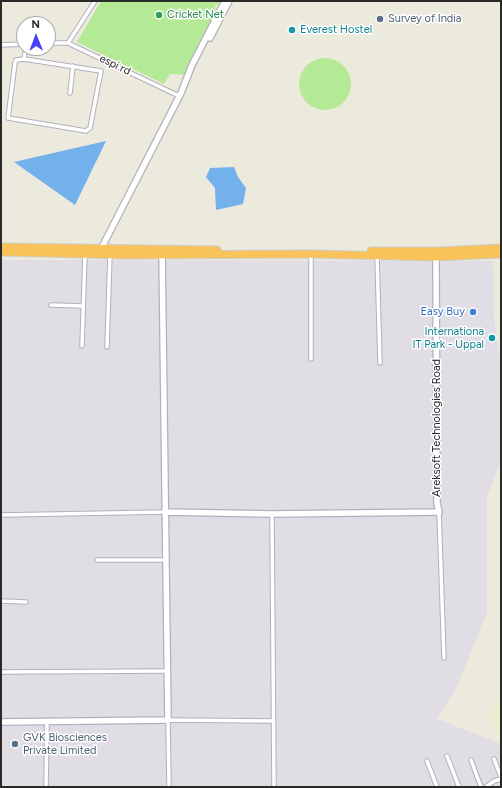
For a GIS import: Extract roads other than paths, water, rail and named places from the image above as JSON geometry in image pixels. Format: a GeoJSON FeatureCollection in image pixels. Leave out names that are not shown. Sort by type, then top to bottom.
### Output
{"type":"FeatureCollection","features":[{"type":"Feature","properties":{"kind":"highway"},"geometry":{"type":"LineString","coordinates":[[1,247],[101,252],[439,252],[501,248]]}},
{"type":"Feature","properties":{"kind":"highway"},"geometry":{"type":"LineString","coordinates":[[1,252],[85,254],[101,252],[110,254],[162,252],[437,257],[501,254]]}},
{"type":"Feature","properties":{"kind":"street"},"geometry":{"type":"LineString","coordinates":[[68,43],[95,1]]}},
{"type":"Feature","properties":{"kind":"street"},"geometry":{"type":"LineString","coordinates":[[101,252],[225,1]]}},
{"type":"Feature","properties":{"kind":"street"},"geometry":{"type":"LineString","coordinates":[[190,70],[195,66],[230,1]]}},
{"type":"Feature","properties":{"kind":"street","name":"espi rd"},"geometry":{"type":"LineString","coordinates":[[56,43],[68,43],[179,96]]}},
{"type":"Feature","properties":{"kind":"street"},"geometry":{"type":"LineString","coordinates":[[1,45],[16,44]]}},
{"type":"Feature","properties":{"kind":"street"},"geometry":{"type":"LineString","coordinates":[[24,59],[100,71],[91,124],[86,131],[8,118],[14,63],[16,60],[24,59]]}},
{"type":"Feature","properties":{"kind":"street"},"geometry":{"type":"LineString","coordinates":[[70,92],[73,66]]}},
{"type":"Feature","properties":{"kind":"street"},"geometry":{"type":"LineString","coordinates":[[162,252],[169,787]]}},
{"type":"Feature","properties":{"kind":"street"},"geometry":{"type":"LineString","coordinates":[[82,346],[85,254]]}},
{"type":"Feature","properties":{"kind":"street"},"geometry":{"type":"LineString","coordinates":[[107,347],[110,254]]}},
{"type":"Feature","properties":{"kind":"street"},"geometry":{"type":"LineString","coordinates":[[311,359],[312,254]]}},
{"type":"Feature","properties":{"kind":"street"},"geometry":{"type":"LineString","coordinates":[[377,256],[380,363]]}},
{"type":"Feature","properties":{"kind":"street","name":"Areksoft Technologies Road"},"geometry":{"type":"LineString","coordinates":[[437,257],[439,379],[437,503],[439,512]]}},
{"type":"Feature","properties":{"kind":"street"},"geometry":{"type":"LineString","coordinates":[[51,305],[83,306]]}},
{"type":"Feature","properties":{"kind":"street"},"geometry":{"type":"LineString","coordinates":[[1,515],[165,512],[272,514],[439,512],[444,658]]}},
{"type":"Feature","properties":{"kind":"street"},"geometry":{"type":"LineString","coordinates":[[272,514],[274,787]]}},
{"type":"Feature","properties":{"kind":"street"},"geometry":{"type":"LineString","coordinates":[[97,560],[166,560]]}},
{"type":"Feature","properties":{"kind":"street"},"geometry":{"type":"LineString","coordinates":[[1,601],[26,602]]}},
{"type":"Feature","properties":{"kind":"street"},"geometry":{"type":"LineString","coordinates":[[1,672],[167,671]]}},
{"type":"Feature","properties":{"kind":"street"},"geometry":{"type":"LineString","coordinates":[[1,722],[168,720],[273,721]]}},
{"type":"Feature","properties":{"kind":"street"},"geometry":{"type":"LineString","coordinates":[[46,787],[47,721]]}},
{"type":"Feature","properties":{"kind":"street"},"geometry":{"type":"LineString","coordinates":[[447,756],[459,787]]}},
{"type":"Feature","properties":{"kind":"street"},"geometry":{"type":"LineString","coordinates":[[486,787],[501,778],[494,758]]}},
{"type":"Feature","properties":{"kind":"street"},"geometry":{"type":"LineString","coordinates":[[471,760],[481,787]]}},
{"type":"Feature","properties":{"kind":"street"},"geometry":{"type":"LineString","coordinates":[[427,761],[437,787]]}},
{"type":"Feature","properties":{"kind":"water"},"geometry":{"type":"Polygon","coordinates":[[[106,141],[75,205],[14,162],[106,141]]]}},
{"type":"Feature","properties":{"kind":"water"},"geometry":{"type":"Polygon","coordinates":[[[234,167],[238,177],[246,188],[243,204],[216,210],[215,188],[206,177],[210,168],[234,167]]]}},
{"type":"Feature","properties":{"kind":"place","name":"Cricket Net"},"geometry":{"type":"Point","coordinates":[159,15]}},
{"type":"Feature","properties":{"kind":"place","name":"Survey of India"},"geometry":{"type":"Point","coordinates":[380,19]}},
{"type":"Feature","properties":{"kind":"place","name":"Everest Hostel"},"geometry":{"type":"Point","coordinates":[292,30]}},
{"type":"Feature","properties":{"kind":"place","name":"Easy Buy"},"geometry":{"type":"Point","coordinates":[473,312]}},
{"type":"Feature","properties":{"kind":"place","name":"Internationa IT Park - Uppal"},"geometry":{"type":"Point","coordinates":[492,338]}},
{"type":"Feature","properties":{"kind":"place","name":"GVK Biosciences Private Limited"},"geometry":{"type":"Point","coordinates":[15,744]}}]}
